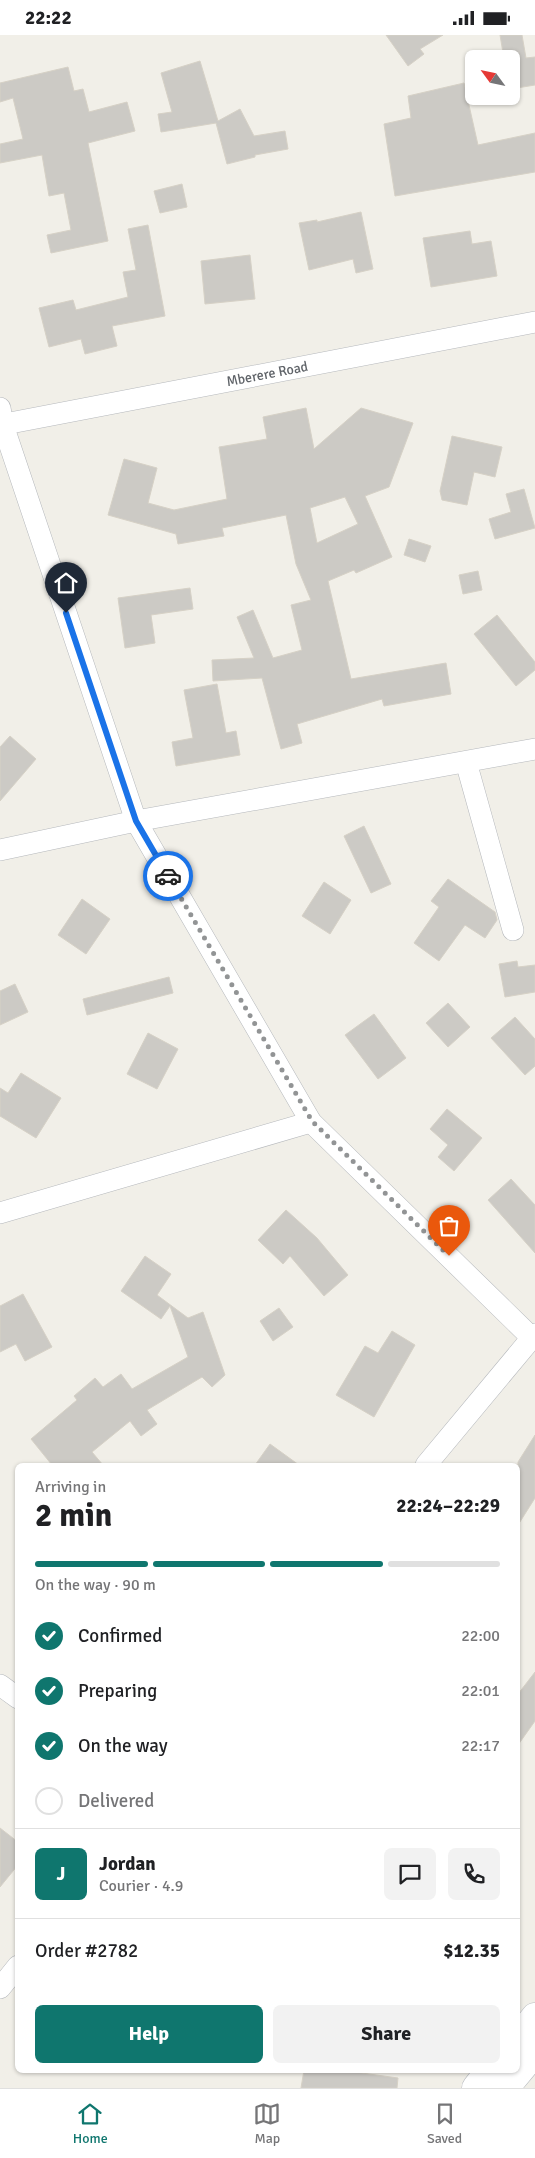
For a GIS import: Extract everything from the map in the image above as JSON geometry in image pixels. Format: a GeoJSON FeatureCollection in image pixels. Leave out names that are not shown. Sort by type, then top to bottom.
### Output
{"type":"FeatureCollection","features":[{"type":"Feature","properties":{"kind":"main road"},"geometry":{"type":"LineString","coordinates":[[520,2036],[535,2017]]}},
{"type":"Feature","properties":{"kind":"main road"},"geometry":{"type":"LineString","coordinates":[[520,2062],[535,2052]]}},
{"type":"Feature","properties":{"kind":"street","name":"Mberere Road"},"geometry":{"type":"LineString","coordinates":[[1,419],[535,322]]}},
{"type":"Feature","properties":{"kind":"street"},"geometry":{"type":"LineString","coordinates":[[1,419],[136,821],[312,1121],[533,1336],[428,1463]]}},
{"type":"Feature","properties":{"kind":"street"},"geometry":{"type":"LineString","coordinates":[[0,850],[136,821],[535,749]]}},
{"type":"Feature","properties":{"kind":"street"},"geometry":{"type":"LineString","coordinates":[[466,762],[513,930]]}},
{"type":"Feature","properties":{"kind":"street"},"geometry":{"type":"LineString","coordinates":[[0,1213],[312,1121]]}},
{"type":"Feature","properties":{"kind":"street"},"geometry":{"type":"LineString","coordinates":[[0,1685],[15,1696]]}},
{"type":"Feature","properties":{"kind":"street"},"geometry":{"type":"LineString","coordinates":[[0,1988],[15,1970]]}},
{"type":"Feature","properties":{"kind":"building"},"geometry":{"type":"Polygon","coordinates":[[[386,35],[443,35],[420,49],[424,54],[408,66],[386,35]]]}},
{"type":"Feature","properties":{"kind":"building"},"geometry":{"type":"Polygon","coordinates":[[[500,35],[522,35],[526,58],[535,57],[535,85],[520,88],[520,50],[502,50],[500,35]]]}},
{"type":"Feature","properties":{"kind":"building"},"geometry":{"type":"Polygon","coordinates":[[[200,61],[218,121],[240,109],[254,136],[285,131],[288,149],[255,155],[255,157],[227,164],[216,123],[161,132],[158,114],[172,112],[161,73],[200,61]]]}},
{"type":"Feature","properties":{"kind":"building"},"geometry":{"type":"Polygon","coordinates":[[[68,67],[74,91],[83,89],[89,112],[127,102],[135,131],[88,143],[108,241],[51,253],[47,235],[71,230],[64,193],[49,196],[42,155],[0,163],[0,144],[23,139],[13,98],[0,102],[0,83],[68,67]]]}},
{"type":"Feature","properties":{"kind":"building"},"geometry":{"type":"Polygon","coordinates":[[[464,83],[465,105],[469,105],[478,145],[535,133],[535,172],[395,196],[384,124],[411,118],[408,96],[464,83]]]}},
{"type":"Feature","properties":{"kind":"building"},"geometry":{"type":"Polygon","coordinates":[[[182,184],[187,207],[160,213],[154,191],[182,184]]]}},
{"type":"Feature","properties":{"kind":"building"},"geometry":{"type":"Polygon","coordinates":[[[361,212],[373,269],[356,273],[353,259],[309,270],[299,223],[317,220],[317,222],[361,212]]]}},
{"type":"Feature","properties":{"kind":"building"},"geometry":{"type":"Polygon","coordinates":[[[148,225],[165,316],[112,326],[117,346],[85,354],[81,339],[49,347],[39,308],[73,300],[76,310],[128,297],[123,272],[136,270],[128,229],[148,225]]]}},
{"type":"Feature","properties":{"kind":"building"},"geometry":{"type":"Polygon","coordinates":[[[470,231],[472,244],[491,241],[497,276],[431,287],[423,238],[470,231]]]}},
{"type":"Feature","properties":{"kind":"building"},"geometry":{"type":"Polygon","coordinates":[[[250,255],[255,299],[205,304],[201,261],[250,255]]]}},
{"type":"Feature","properties":{"kind":"building"},"geometry":{"type":"Polygon","coordinates":[[[306,408],[314,449],[361,408],[413,423],[389,487],[365,496],[392,557],[356,573],[354,570],[328,581],[351,679],[446,663],[451,694],[384,706],[382,699],[297,724],[302,743],[281,749],[262,678],[213,681],[212,660],[254,658],[237,617],[253,610],[273,658],[302,650],[291,605],[311,600],[296,564],[286,515],[222,528],[224,536],[178,544],[176,534],[108,515],[124,459],[157,468],[148,503],[174,510],[227,499],[219,447],[267,439],[263,417],[306,408]],[[345,497],[310,508],[317,543],[358,524],[345,497]]]}},
{"type":"Feature","properties":{"kind":"building"},"geometry":{"type":"Polygon","coordinates":[[[452,436],[502,447],[495,477],[474,472],[467,505],[442,500],[440,491],[452,436]]]}},
{"type":"Feature","properties":{"kind":"building"},"geometry":{"type":"Polygon","coordinates":[[[524,489],[535,528],[495,539],[489,519],[511,512],[506,494],[524,489]]]}},
{"type":"Feature","properties":{"kind":"building"},"geometry":{"type":"Polygon","coordinates":[[[409,539],[431,546],[425,562],[404,555],[409,539]]]}},
{"type":"Feature","properties":{"kind":"building"},"geometry":{"type":"Polygon","coordinates":[[[478,571],[482,590],[463,594],[459,575],[478,571]]]}},
{"type":"Feature","properties":{"kind":"building"},"geometry":{"type":"Polygon","coordinates":[[[190,588],[193,609],[151,615],[155,643],[125,648],[118,598],[190,588]]]}},
{"type":"Feature","properties":{"kind":"building"},"geometry":{"type":"Polygon","coordinates":[[[497,615],[535,662],[535,670],[516,686],[474,634],[497,615]]]}},
{"type":"Feature","properties":{"kind":"building"},"geometry":{"type":"Polygon","coordinates":[[[217,684],[226,733],[236,731],[240,755],[176,766],[172,742],[193,738],[184,690],[217,684]]]}},
{"type":"Feature","properties":{"kind":"building"},"geometry":{"type":"Polygon","coordinates":[[[10,736],[36,759],[0,801],[0,747],[10,736]]]}},
{"type":"Feature","properties":{"kind":"building"},"geometry":{"type":"Polygon","coordinates":[[[364,826],[391,884],[371,893],[344,836],[364,826]]]}},
{"type":"Feature","properties":{"kind":"building"},"geometry":{"type":"Polygon","coordinates":[[[448,879],[495,912],[497,920],[485,938],[465,925],[439,961],[414,943],[439,907],[431,901],[448,879]]]}},
{"type":"Feature","properties":{"kind":"building"},"geometry":{"type":"Polygon","coordinates":[[[324,882],[351,900],[330,934],[302,916],[324,882]]]}},
{"type":"Feature","properties":{"kind":"building"},"geometry":{"type":"Polygon","coordinates":[[[82,899],[110,919],[86,954],[58,935],[82,899]]]}},
{"type":"Feature","properties":{"kind":"building"},"geometry":{"type":"Polygon","coordinates":[[[517,961],[518,967],[535,965],[535,992],[505,997],[499,964],[517,961]]]}},
{"type":"Feature","properties":{"kind":"building"},"geometry":{"type":"Polygon","coordinates":[[[169,977],[173,993],[87,1015],[83,999],[169,977]]]}},
{"type":"Feature","properties":{"kind":"building"},"geometry":{"type":"Polygon","coordinates":[[[15,984],[28,1012],[0,1025],[0,991],[15,984]]]}},
{"type":"Feature","properties":{"kind":"building"},"geometry":{"type":"Polygon","coordinates":[[[448,1003],[470,1027],[448,1047],[426,1023],[448,1003]]]}},
{"type":"Feature","properties":{"kind":"building"},"geometry":{"type":"Polygon","coordinates":[[[374,1014],[406,1058],[378,1079],[345,1035],[374,1014]]]}},
{"type":"Feature","properties":{"kind":"building"},"geometry":{"type":"Polygon","coordinates":[[[515,1017],[535,1039],[535,1066],[525,1075],[491,1038],[515,1017]]]}},
{"type":"Feature","properties":{"kind":"building"},"geometry":{"type":"Polygon","coordinates":[[[148,1033],[178,1049],[157,1089],[127,1074],[148,1033]]]}},
{"type":"Feature","properties":{"kind":"building"},"geometry":{"type":"Polygon","coordinates":[[[21,1073],[61,1098],[36,1138],[0,1116],[0,1088],[8,1093],[21,1073]]]}},
{"type":"Feature","properties":{"kind":"building"},"geometry":{"type":"Polygon","coordinates":[[[447,1109],[482,1138],[454,1171],[438,1157],[448,1145],[430,1129],[447,1109]]]}},
{"type":"Feature","properties":{"kind":"building"},"geometry":{"type":"Polygon","coordinates":[[[511,1179],[535,1205],[535,1253],[488,1200],[511,1179]]]}},
{"type":"Feature","properties":{"kind":"building"},"geometry":{"type":"Polygon","coordinates":[[[286,1210],[317,1238],[348,1275],[324,1296],[290,1256],[283,1264],[258,1240],[286,1210]]]}},
{"type":"Feature","properties":{"kind":"building"},"geometry":{"type":"Polygon","coordinates":[[[145,1256],[171,1274],[157,1295],[188,1318],[203,1312],[225,1375],[212,1387],[202,1377],[147,1410],[157,1424],[141,1436],[130,1421],[92,1452],[101,1463],[50,1463],[31,1439],[77,1400],[74,1396],[95,1378],[103,1387],[121,1374],[132,1389],[188,1357],[170,1306],[161,1319],[121,1291],[145,1256]]]}},
{"type":"Feature","properties":{"kind":"building"},"geometry":{"type":"Polygon","coordinates":[[[23,1294],[52,1347],[25,1361],[16,1344],[0,1352],[0,1306],[23,1294]]]}},
{"type":"Feature","properties":{"kind":"building"},"geometry":{"type":"Polygon","coordinates":[[[279,1308],[293,1327],[273,1341],[260,1321],[279,1308]]]}},
{"type":"Feature","properties":{"kind":"building"},"geometry":{"type":"Polygon","coordinates":[[[392,1331],[415,1345],[374,1417],[336,1395],[365,1346],[378,1353],[392,1331]]]}},
{"type":"Feature","properties":{"kind":"building"},"geometry":{"type":"Polygon","coordinates":[[[535,1435],[535,1498],[520,1522],[520,1463],[518,1462],[535,1435]]]}},
{"type":"Feature","properties":{"kind":"building"},"geometry":{"type":"Polygon","coordinates":[[[270,1444],[296,1463],[256,1463],[270,1444]]]}},
{"type":"Feature","properties":{"kind":"building"},"geometry":{"type":"Polygon","coordinates":[[[535,1672],[535,1721],[520,1742],[520,1691],[535,1672]]]}},
{"type":"Feature","properties":{"kind":"building"},"geometry":{"type":"Polygon","coordinates":[[[0,1828],[15,1840],[15,1869],[0,1887],[0,1828]]]}},
{"type":"Feature","properties":{"kind":"building"},"geometry":{"type":"Polygon","coordinates":[[[304,2073],[362,2073],[398,2078],[397,2088],[301,2088],[304,2073]]]}},
{"type":"Feature","properties":{"kind":"way so far"},"geometry":{"type":"LineString","coordinates":[[168,876],[312,1121],[449,1256]]}},
{"type":"Feature","properties":{"kind":"route"},"geometry":{"type":"LineString","coordinates":[[66,613],[136,821],[168,876]]}}]}
